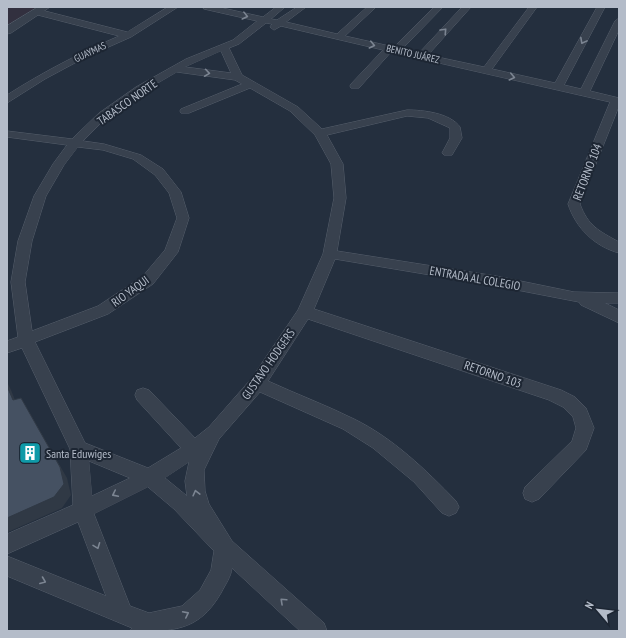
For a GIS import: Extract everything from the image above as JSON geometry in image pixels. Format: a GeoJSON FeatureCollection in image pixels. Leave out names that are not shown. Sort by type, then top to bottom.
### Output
{"type":"FeatureCollection","features":[{"type":"Feature","properties":{"kind":"street","name":"GUAYMAS"},"geometry":{"type":"LineString","coordinates":[[7,100],[42,77],[83,55],[128,35],[174,7]]}},
{"type":"Feature","properties":{"kind":"street","name":"BENITO JUÁREZ"},"geometry":{"type":"LineString","coordinates":[[211,7],[262,21],[393,49],[617,101]]}},
{"type":"Feature","properties":{"kind":"street","name":"TABASCO NORTE"},"geometry":{"type":"LineString","coordinates":[[123,614],[83,509],[79,449],[26,340],[18,282],[25,241],[40,196],[58,164],[75,143],[103,115],[140,89],[175,69],[202,55],[236,42],[281,7]]}},
{"type":"Feature","properties":{"kind":"street"},"geometry":{"type":"LineString","coordinates":[[236,42],[280,25],[302,7]]}},
{"type":"Feature","properties":{"kind":"street"},"geometry":{"type":"LineString","coordinates":[[339,37],[372,7]]}},
{"type":"Feature","properties":{"kind":"street"},"geometry":{"type":"LineString","coordinates":[[355,86],[439,7]]}},
{"type":"Feature","properties":{"kind":"street"},"geometry":{"type":"LineString","coordinates":[[421,56],[467,7]]}},
{"type":"Feature","properties":{"kind":"street"},"geometry":{"type":"LineString","coordinates":[[486,71],[533,7]]}},
{"type":"Feature","properties":{"kind":"street"},"geometry":{"type":"LineString","coordinates":[[558,88],[601,7]]}},
{"type":"Feature","properties":{"kind":"street"},"geometry":{"type":"LineString","coordinates":[[7,31],[41,10],[128,35]]}},
{"type":"Feature","properties":{"kind":"street"},"geometry":{"type":"LineString","coordinates":[[584,94],[619,21]]}},
{"type":"Feature","properties":{"kind":"street"},"geometry":{"type":"LineString","coordinates":[[223,46],[244,81]]}},
{"type":"Feature","properties":{"kind":"street"},"geometry":{"type":"LineString","coordinates":[[175,69],[244,81]]}},
{"type":"Feature","properties":{"kind":"street"},"geometry":{"type":"LineString","coordinates":[[185,110],[244,81]]}},
{"type":"Feature","properties":{"kind":"street","name":"GUSTAVO HODGERS"},"geometry":{"type":"LineString","coordinates":[[150,477],[194,449],[215,432],[257,384],[305,312],[330,254],[340,198],[337,164],[320,133],[294,109],[244,81]]}},
{"type":"Feature","properties":{"kind":"street","name":"RETORNO 104"},"geometry":{"type":"LineString","coordinates":[[617,101],[574,204],[578,216],[585,227],[619,248]]}},
{"type":"Feature","properties":{"kind":"street"},"geometry":{"type":"LineString","coordinates":[[320,133],[407,113],[419,113],[441,119],[455,127],[456,138],[448,153]]}},
{"type":"Feature","properties":{"kind":"street","name":"RIO YAQUI"},"geometry":{"type":"LineString","coordinates":[[7,134],[104,147],[137,157],[159,172],[175,192],[183,218],[171,252],[148,280],[103,310],[7,348]]}},
{"type":"Feature","properties":{"kind":"street","name":"ENTRADA AL COLEGIO"},"geometry":{"type":"LineString","coordinates":[[330,254],[496,280],[574,297],[619,298]]}},
{"type":"Feature","properties":{"kind":"street"},"geometry":{"type":"LineString","coordinates":[[574,297],[595,304],[619,317]]}},
{"type":"Feature","properties":{"kind":"street","name":"RETORNO 103"},"geometry":{"type":"LineString","coordinates":[[305,312],[555,395],[569,402],[580,413],[585,428],[580,445],[532,493]]}},
{"type":"Feature","properties":{"kind":"street"},"geometry":{"type":"LineString","coordinates":[[257,384],[349,424],[361,431],[379,443],[420,476],[449,507]]}},
{"type":"Feature","properties":{"kind":"street"},"geometry":{"type":"LineString","coordinates":[[143,395],[194,449]]}},
{"type":"Feature","properties":{"kind":"street"},"geometry":{"type":"LineString","coordinates":[[7,566],[123,614],[151,629],[188,615],[208,597],[221,573],[225,548],[198,502],[194,490],[196,468],[215,432]]}},
{"type":"Feature","properties":{"kind":"street"},"geometry":{"type":"LineString","coordinates":[[79,449],[150,477],[181,504],[225,548],[313,629]]}},
{"type":"Feature","properties":{"kind":"street"},"geometry":{"type":"LineString","coordinates":[[7,544],[150,477]]}},
{"type":"Feature","properties":{"kind":"shaded area"},"geometry":{"type":"Polygon","coordinates":[[[7,7],[37,7],[10,24],[7,24],[7,7]]]}},
{"type":"Feature","properties":{"kind":"building","name":"Santa Eduwiges"},"geometry":{"type":"Polygon","coordinates":[[[7,386],[13,400],[21,398],[60,467],[64,484],[54,497],[7,518],[7,386]]]}},
{"type":"Feature","properties":{"kind":"place","name":"Santa Eduwiges"},"geometry":{"type":"Point","coordinates":[30,453]}}]}
